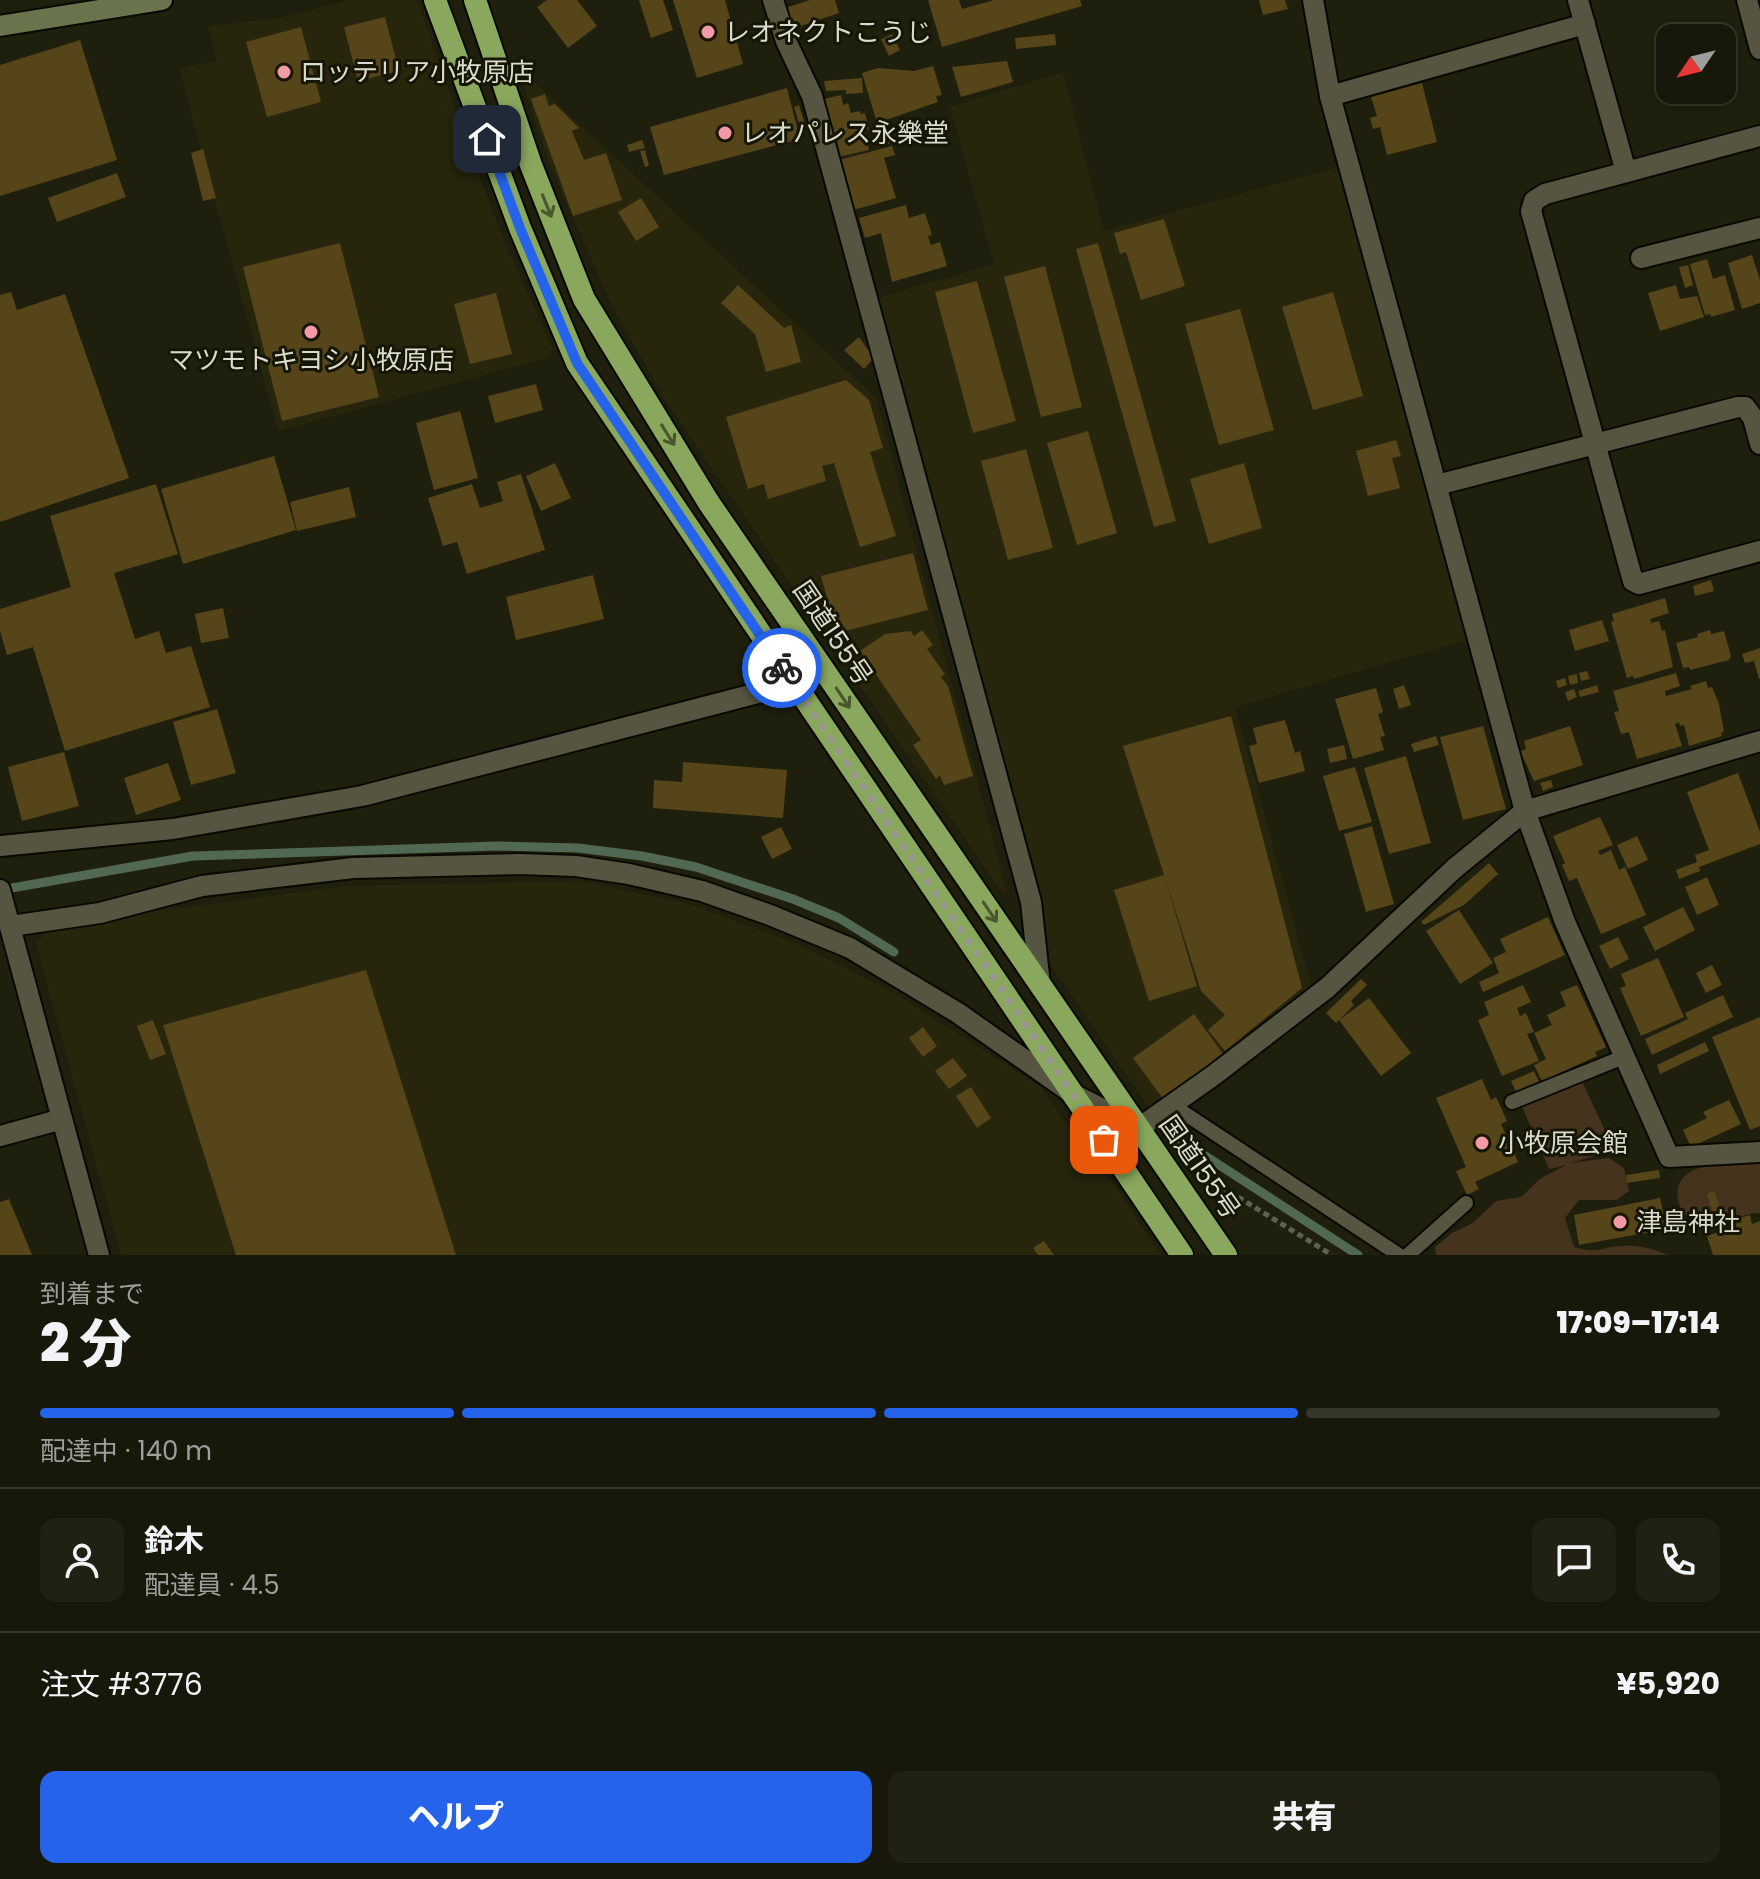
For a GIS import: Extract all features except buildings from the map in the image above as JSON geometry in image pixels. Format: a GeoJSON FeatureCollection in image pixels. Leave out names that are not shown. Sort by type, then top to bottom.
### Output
{"type":"FeatureCollection","features":[{"type":"Feature","properties":{"kind":"highway"},"geometry":{"type":"LineString","coordinates":[[435,0],[520,228],[577,363],[1182,1255]]}},
{"type":"Feature","properties":{"kind":"highway","name":"国道155号"},"geometry":{"type":"LineString","coordinates":[[475,0],[531,165],[584,299],[709,503],[1226,1255]]}},
{"type":"Feature","properties":{"kind":"main road"},"geometry":{"type":"LineString","coordinates":[[0,26],[77,7],[162,0]]}},
{"type":"Feature","properties":{"kind":"street"},"geometry":{"type":"LineString","coordinates":[[773,0],[786,41],[812,96],[1007,811],[1031,902],[1040,985]]}},
{"type":"Feature","properties":{"kind":"street"},"geometry":{"type":"LineString","coordinates":[[1313,0],[1330,96],[1525,811],[1565,922],[1669,1157],[1760,1152]]}},
{"type":"Feature","properties":{"kind":"street"},"geometry":{"type":"LineString","coordinates":[[1578,0],[1626,172]]}},
{"type":"Feature","properties":{"kind":"street"},"geometry":{"type":"LineString","coordinates":[[1747,0],[1760,49]]}},
{"type":"Feature","properties":{"kind":"street"},"geometry":{"type":"LineString","coordinates":[[1330,96],[1585,24]]}},
{"type":"Feature","properties":{"kind":"street"},"geometry":{"type":"LineString","coordinates":[[1760,136],[1545,194],[1534,201],[1531,211],[1633,581],[1639,584],[1760,551]]}},
{"type":"Feature","properties":{"kind":"street"},"geometry":{"type":"LineString","coordinates":[[1641,258],[1760,228]]}},
{"type":"Feature","properties":{"kind":"street"},"geometry":{"type":"LineString","coordinates":[[1437,485],[1738,407],[1745,407],[1753,418],[1760,444]]}},
{"type":"Feature","properties":{"kind":"street"},"geometry":{"type":"LineString","coordinates":[[0,846],[173,829],[362,796],[792,684]]}},
{"type":"Feature","properties":{"kind":"street"},"geometry":{"type":"LineString","coordinates":[[99,1255],[6,908],[100,913],[202,886],[353,868],[520,864],[576,866],[616,872],[702,891],[850,948],[958,1013],[1073,1094],[1139,1128],[1327,988],[1455,868],[1525,811],[1760,741]]}},
{"type":"Feature","properties":{"kind":"street"},"geometry":{"type":"LineString","coordinates":[[0,1136],[62,1119]]}},
{"type":"Feature","properties":{"kind":"lane"},"geometry":{"type":"LineString","coordinates":[[1512,1102],[1626,1056]]}},
{"type":"Feature","properties":{"kind":"lane"},"geometry":{"type":"LineString","coordinates":[[1172,1105],[1399,1255]]}},
{"type":"Feature","properties":{"kind":"lane"},"geometry":{"type":"LineString","coordinates":[[1408,1255],[1466,1203]]}},
{"type":"Feature","properties":{"kind":"path"},"geometry":{"type":"LineString","coordinates":[[1203,1175],[1332,1255]]}},
{"type":"Feature","properties":{"kind":"shaded area"},"geometry":{"type":"Polygon","coordinates":[[[350,0],[417,0],[482,184],[552,347],[550,357],[278,431],[179,68],[217,61],[208,26],[280,18],[350,0]]]}},
{"type":"Feature","properties":{"kind":"shaded area"},"geometry":{"type":"Polygon","coordinates":[[[518,68],[876,398],[1007,893],[1001,891],[669,406],[613,308],[551,168],[518,68]]]}},
{"type":"Feature","properties":{"kind":"shaded area"},"geometry":{"type":"Polygon","coordinates":[[[1063,72],[1104,231],[1339,167],[1470,639],[1235,707],[1311,985],[1162,1107],[1148,1106],[1048,961],[877,298],[994,264],[950,107],[1063,72]]]}},
{"type":"Feature","properties":{"kind":"shaded area"},"geometry":{"type":"Polygon","coordinates":[[[581,881],[692,905],[798,944],[894,993],[1041,1087],[1078,1142],[1083,1139],[1161,1255],[121,1255],[36,944],[46,933],[142,913],[348,886],[581,881]]]}},
{"type":"Feature","properties":{"kind":"shaded area"},"geometry":{"type":"Polygon","coordinates":[[[1582,1081],[1614,1150],[1571,1163],[1609,1158],[1624,1168],[1629,1191],[1616,1200],[1579,1200],[1565,1218],[1574,1247],[1595,1250],[1635,1246],[1667,1255],[1436,1255],[1435,1247],[1452,1233],[1473,1223],[1496,1201],[1521,1197],[1540,1179],[1566,1165],[1549,1169],[1521,1104],[1582,1081]]]}},
{"type":"Feature","properties":{"kind":"shaded area"},"geometry":{"type":"Polygon","coordinates":[[[1760,1161],[1760,1213],[1712,1227],[1702,1226],[1685,1214],[1677,1196],[1678,1186],[1692,1171],[1717,1164],[1760,1161]]]}},
{"type":"Feature","properties":{"kind":"waterway"},"geometry":{"type":"LineString","coordinates":[[0,890],[193,856],[496,846],[578,848],[696,867],[793,899],[839,918],[894,952]]}},
{"type":"Feature","properties":{"kind":"waterway"},"geometry":{"type":"LineString","coordinates":[[1173,1135],[1358,1255]]}},
{"type":"Feature","properties":{"kind":"way so far"},"geometry":{"type":"LineString","coordinates":[[782,668],[1104,1140]]}},
{"type":"Feature","properties":{"kind":"place","name":"レオネクトこうじ"},"geometry":{"type":"Point","coordinates":[708,32]}},
{"type":"Feature","properties":{"kind":"place","name":"ロッテリア小牧原店"},"geometry":{"type":"Point","coordinates":[284,72]}},
{"type":"Feature","properties":{"kind":"place","name":"レオパレス永樂堂"},"geometry":{"type":"Point","coordinates":[725,133]}},
{"type":"Feature","properties":{"kind":"place","name":"マツモトキヨシ小牧原店"},"geometry":{"type":"Point","coordinates":[311,332]}},
{"type":"Feature","properties":{"kind":"place","name":"小牧原会館"},"geometry":{"type":"Point","coordinates":[1482,1143]}},
{"type":"Feature","properties":{"kind":"place","name":"津島神社"},"geometry":{"type":"Point","coordinates":[1620,1222]}},
{"type":"Feature","properties":{"kind":"route"},"geometry":{"type":"LineString","coordinates":[[487,139],[520,228],[577,363],[782,668]]}}]}
